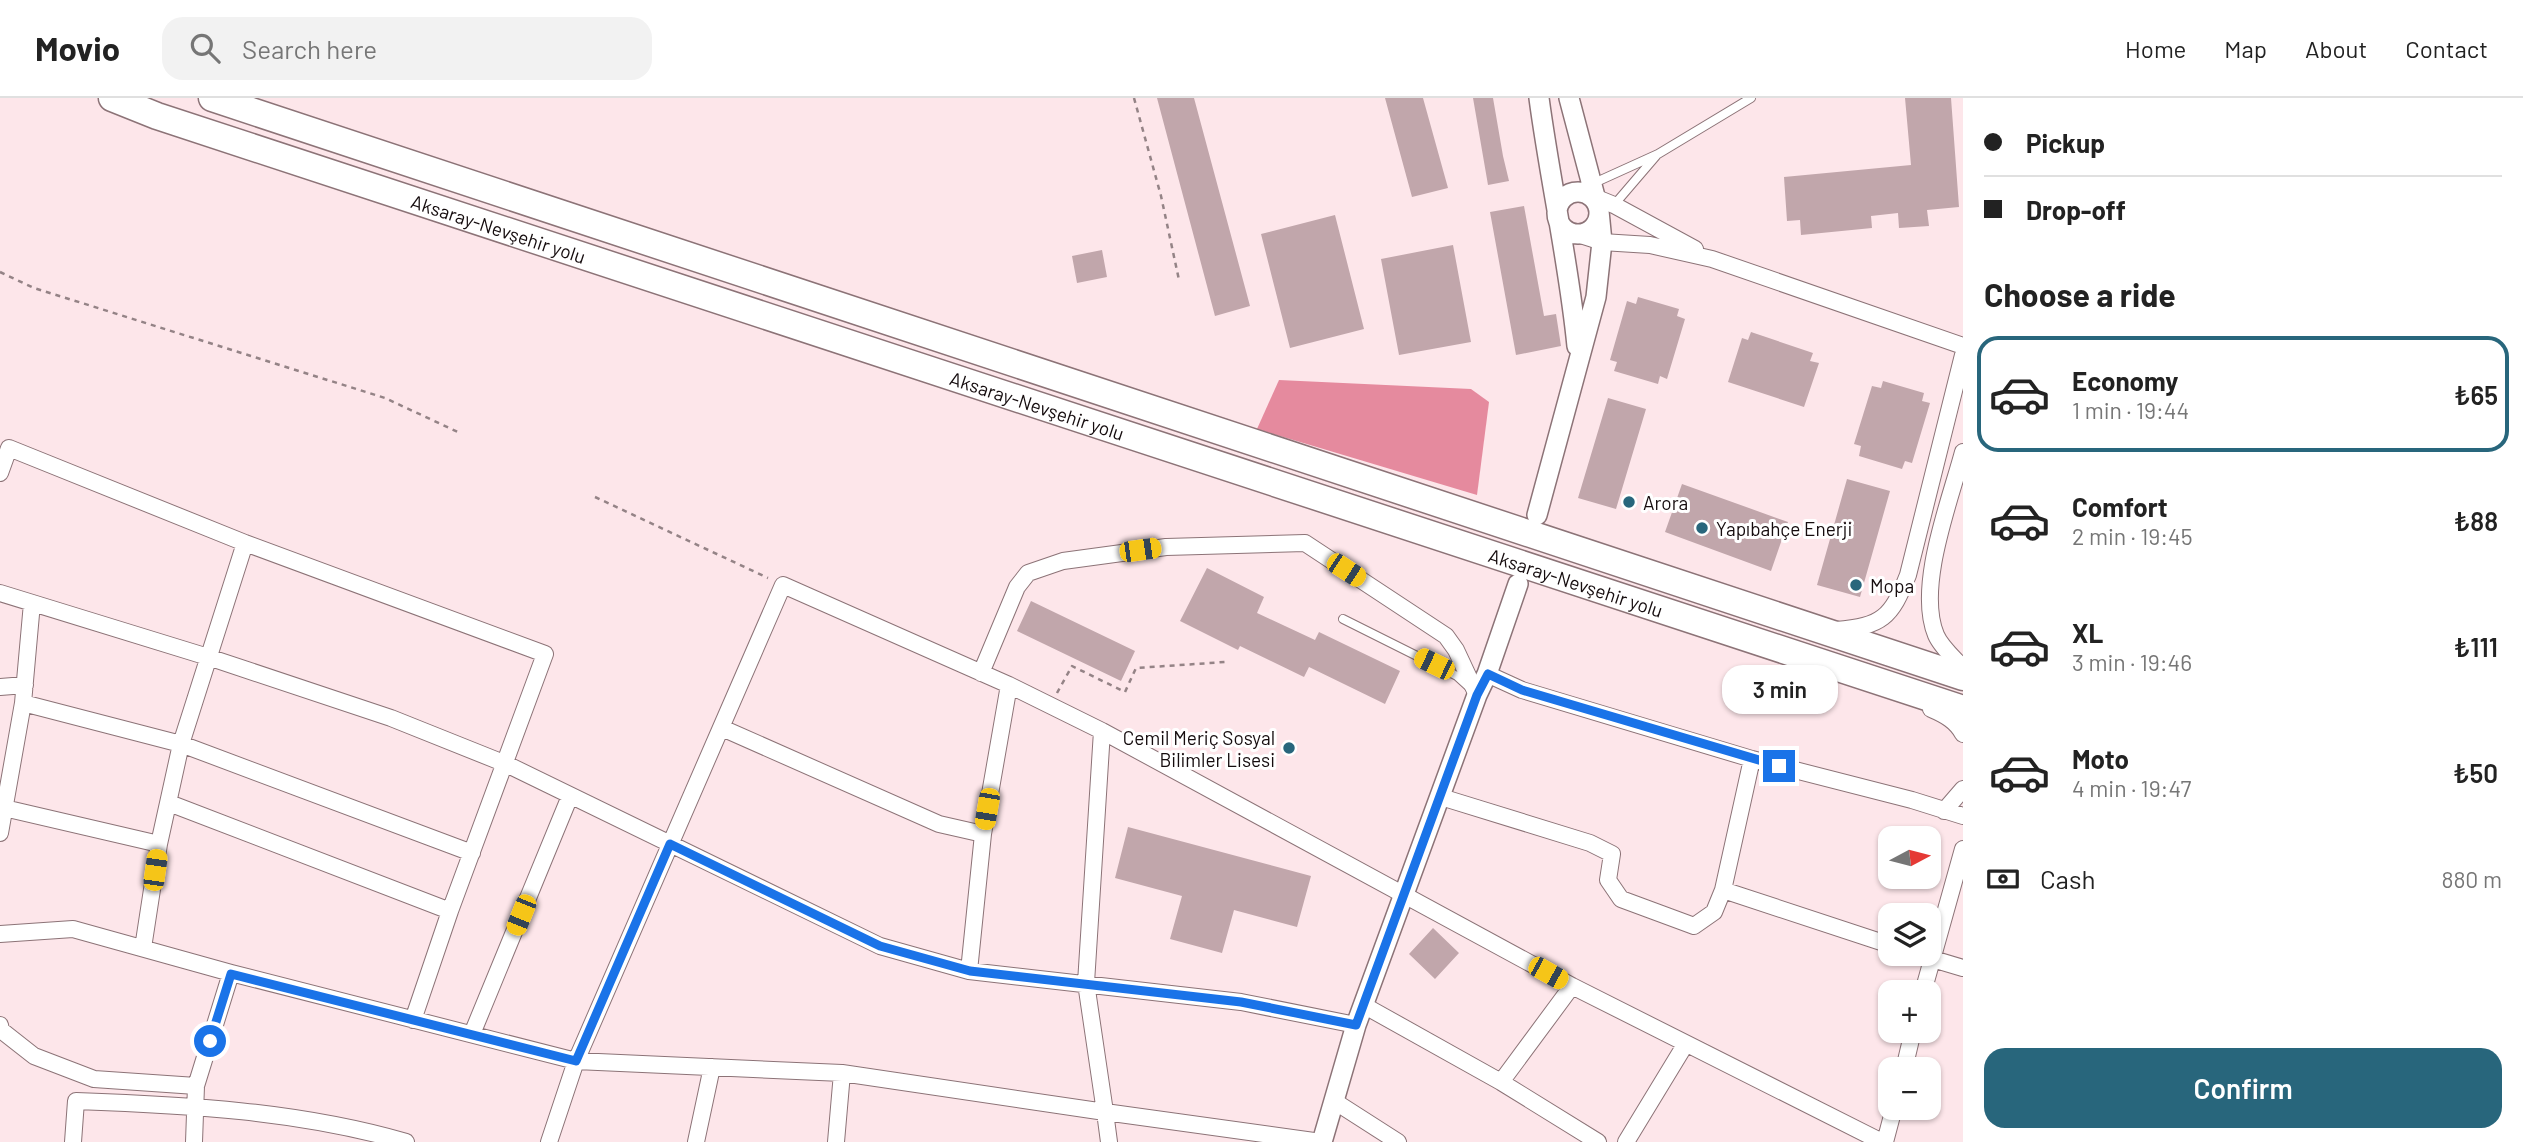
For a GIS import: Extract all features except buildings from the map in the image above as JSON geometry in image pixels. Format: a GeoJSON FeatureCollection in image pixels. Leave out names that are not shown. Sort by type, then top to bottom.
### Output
{"type":"FeatureCollection","features":[{"type":"Feature","properties":{"kind":"highway","name":"Aksaray-Nevşehir yolu"},"geometry":{"type":"LineString","coordinates":[[111,98],[183,124],[1963,709]]}},
{"type":"Feature","properties":{"kind":"highway","name":"Aksaray-Nevşehir yolu"},"geometry":{"type":"LineString","coordinates":[[212,98],[1963,677]]}},
{"type":"Feature","properties":{"kind":"street"},"geometry":{"type":"LineString","coordinates":[[1539,98],[1548,168],[1571,285],[1579,358]]}},
{"type":"Feature","properties":{"kind":"street"},"geometry":{"type":"LineString","coordinates":[[1537,515],[1596,297],[1595,208],[1569,98]]}},
{"type":"Feature","properties":{"kind":"street"},"geometry":{"type":"LineString","coordinates":[[1595,208],[1584,234],[1564,229],[1558,216],[1561,202],[1595,208],[1712,259],[1963,346]]}},
{"type":"Feature","properties":{"kind":"street"},"geometry":{"type":"LineString","coordinates":[[1595,208],[1650,245],[1712,259]]}},
{"type":"Feature","properties":{"kind":"street"},"geometry":{"type":"LineString","coordinates":[[1829,631],[1855,629],[1879,622],[1898,600],[1908,575],[1963,355]]}},
{"type":"Feature","properties":{"kind":"street"},"geometry":{"type":"LineString","coordinates":[[0,473],[9,448],[245,543],[545,654],[450,911],[413,1020]]}},
{"type":"Feature","properties":{"kind":"street"},"geometry":{"type":"LineString","coordinates":[[1963,452],[1932,565],[1929,609],[1937,637],[1963,668]]}},
{"type":"Feature","properties":{"kind":"street"},"geometry":{"type":"LineString","coordinates":[[143,948],[159,844],[181,744],[245,543]]}},
{"type":"Feature","properties":{"kind":"street"},"geometry":{"type":"LineString","coordinates":[[981,673],[1017,587],[1028,573],[1063,561],[1166,547],[1306,543],[1446,636],[1456,650],[1477,695]]}},
{"type":"Feature","properties":{"kind":"street"},"geometry":{"type":"LineString","coordinates":[[0,934],[73,929],[231,974],[576,1061],[842,1073],[1321,1142],[1356,1025],[1477,695],[1488,674],[1518,584]]}},
{"type":"Feature","properties":{"kind":"street"},"geometry":{"type":"LineString","coordinates":[[550,1142],[576,1061],[783,585],[1009,685],[1102,731],[1572,986],[1685,1045],[1884,1142],[1890,1120]]}},
{"type":"Feature","properties":{"kind":"street"},"geometry":{"type":"LineString","coordinates":[[0,593],[208,657],[391,718],[506,764],[880,946],[970,971],[1241,1002],[1356,1025]]}},
{"type":"Feature","properties":{"kind":"street"},"geometry":{"type":"LineString","coordinates":[[0,833],[2,806],[23,703],[32,603]]}},
{"type":"Feature","properties":{"kind":"street"},"geometry":{"type":"LineString","coordinates":[[1488,674],[1522,690],[1752,759],[1963,816]]}},
{"type":"Feature","properties":{"kind":"street"},"geometry":{"type":"LineString","coordinates":[[1856,674],[1947,716],[1963,734]]}},
{"type":"Feature","properties":{"kind":"street"},"geometry":{"type":"LineString","coordinates":[[0,687],[25,685]]}},
{"type":"Feature","properties":{"kind":"street"},"geometry":{"type":"LineString","coordinates":[[970,971],[983,834],[1009,685]]}},
{"type":"Feature","properties":{"kind":"street"},"geometry":{"type":"LineString","coordinates":[[23,703],[181,744],[472,853]]}},
{"type":"Feature","properties":{"kind":"street"},"geometry":{"type":"LineString","coordinates":[[722,728],[939,824],[983,834]]}},
{"type":"Feature","properties":{"kind":"street"},"geometry":{"type":"LineString","coordinates":[[1102,731],[1086,983],[1109,1142]]}},
{"type":"Feature","properties":{"kind":"street"},"geometry":{"type":"LineString","coordinates":[[1441,797],[1601,848],[1612,854],[1608,880],[1620,899],[1694,926],[1714,912],[1723,890],[1752,759]]}},
{"type":"Feature","properties":{"kind":"street"},"geometry":{"type":"LineString","coordinates":[[1944,811],[1963,789]]}},
{"type":"Feature","properties":{"kind":"street"},"geometry":{"type":"LineString","coordinates":[[472,1034],[570,796]]}},
{"type":"Feature","properties":{"kind":"street"},"geometry":{"type":"LineString","coordinates":[[1944,811],[1963,799]]}},
{"type":"Feature","properties":{"kind":"street"},"geometry":{"type":"LineString","coordinates":[[169,803],[450,911]]}},
{"type":"Feature","properties":{"kind":"street"},"geometry":{"type":"LineString","coordinates":[[2,806],[159,844]]}},
{"type":"Feature","properties":{"kind":"street"},"geometry":{"type":"LineString","coordinates":[[1941,927],[1963,849]]}},
{"type":"Feature","properties":{"kind":"street"},"geometry":{"type":"LineString","coordinates":[[1723,890],[1878,941]]}},
{"type":"Feature","properties":{"kind":"street"},"geometry":{"type":"LineString","coordinates":[[1941,962],[1963,968]]}},
{"type":"Feature","properties":{"kind":"street"},"geometry":{"type":"LineString","coordinates":[[194,1142],[196,1086],[231,974]]}},
{"type":"Feature","properties":{"kind":"street"},"geometry":{"type":"LineString","coordinates":[[1501,1082],[1572,986]]}},
{"type":"Feature","properties":{"kind":"street"},"geometry":{"type":"LineString","coordinates":[[1365,1006],[1501,1082],[1598,1142]]}},
{"type":"Feature","properties":{"kind":"street"},"geometry":{"type":"LineString","coordinates":[[0,1025],[1,1030],[34,1056],[94,1079],[196,1086]]}},
{"type":"Feature","properties":{"kind":"street"},"geometry":{"type":"LineString","coordinates":[[1626,1142],[1685,1045]]}},
{"type":"Feature","properties":{"kind":"street"},"geometry":{"type":"LineString","coordinates":[[696,1142],[712,1067]]}},
{"type":"Feature","properties":{"kind":"street"},"geometry":{"type":"LineString","coordinates":[[836,1142],[842,1073]]}},
{"type":"Feature","properties":{"kind":"street"},"geometry":{"type":"LineString","coordinates":[[73,1142],[76,1101],[194,1105],[358,1128],[406,1142]]}},
{"type":"Feature","properties":{"kind":"street"},"geometry":{"type":"LineString","coordinates":[[1334,1101],[1398,1142]]}},
{"type":"Feature","properties":{"kind":"lane"},"geometry":{"type":"LineString","coordinates":[[1595,208],[1658,154],[1751,98]]}},
{"type":"Feature","properties":{"kind":"lane"},"geometry":{"type":"LineString","coordinates":[[1595,208],[1658,154]]}},
{"type":"Feature","properties":{"kind":"lane"},"geometry":{"type":"LineString","coordinates":[[1343,619],[1457,676],[1477,695]]}},
{"type":"Feature","properties":{"kind":"path"},"geometry":{"type":"LineString","coordinates":[[1134,98],[1161,196],[1179,280]]}},
{"type":"Feature","properties":{"kind":"path"},"geometry":{"type":"LineString","coordinates":[[0,272],[34,288],[385,398],[460,433]]}},
{"type":"Feature","properties":{"kind":"path"},"geometry":{"type":"LineString","coordinates":[[595,498],[783,585]]}},
{"type":"Feature","properties":{"kind":"path"},"geometry":{"type":"LineString","coordinates":[[1050,705],[1072,666],[1125,692],[1136,668],[1225,662]]}},
{"type":"Feature","properties":{"kind":"shaded area"},"geometry":{"type":"Polygon","coordinates":[[[1279,380],[1471,389],[1489,402],[1477,495],[1257,429],[1279,380]]]}},
{"type":"Feature","properties":{"kind":"place","name":"Arora"},"geometry":{"type":"Point","coordinates":[1629,502]}},
{"type":"Feature","properties":{"kind":"place","name":"Yapıbahçe Enerji"},"geometry":{"type":"Point","coordinates":[1702,528]}},
{"type":"Feature","properties":{"kind":"place","name":"Mopa"},"geometry":{"type":"Point","coordinates":[1856,585]}},
{"type":"Feature","properties":{"kind":"place","name":"Cemil Meriç Sosyal Bilimler Lisesi"},"geometry":{"type":"Point","coordinates":[1289,748]}},
{"type":"Feature","properties":{"kind":"route"},"geometry":{"type":"LineString","coordinates":[[210,1041],[231,974],[576,1061],[670,844],[880,946],[970,971],[1241,1002],[1356,1025],[1477,695],[1488,674],[1522,690],[1779,766]]}}]}
